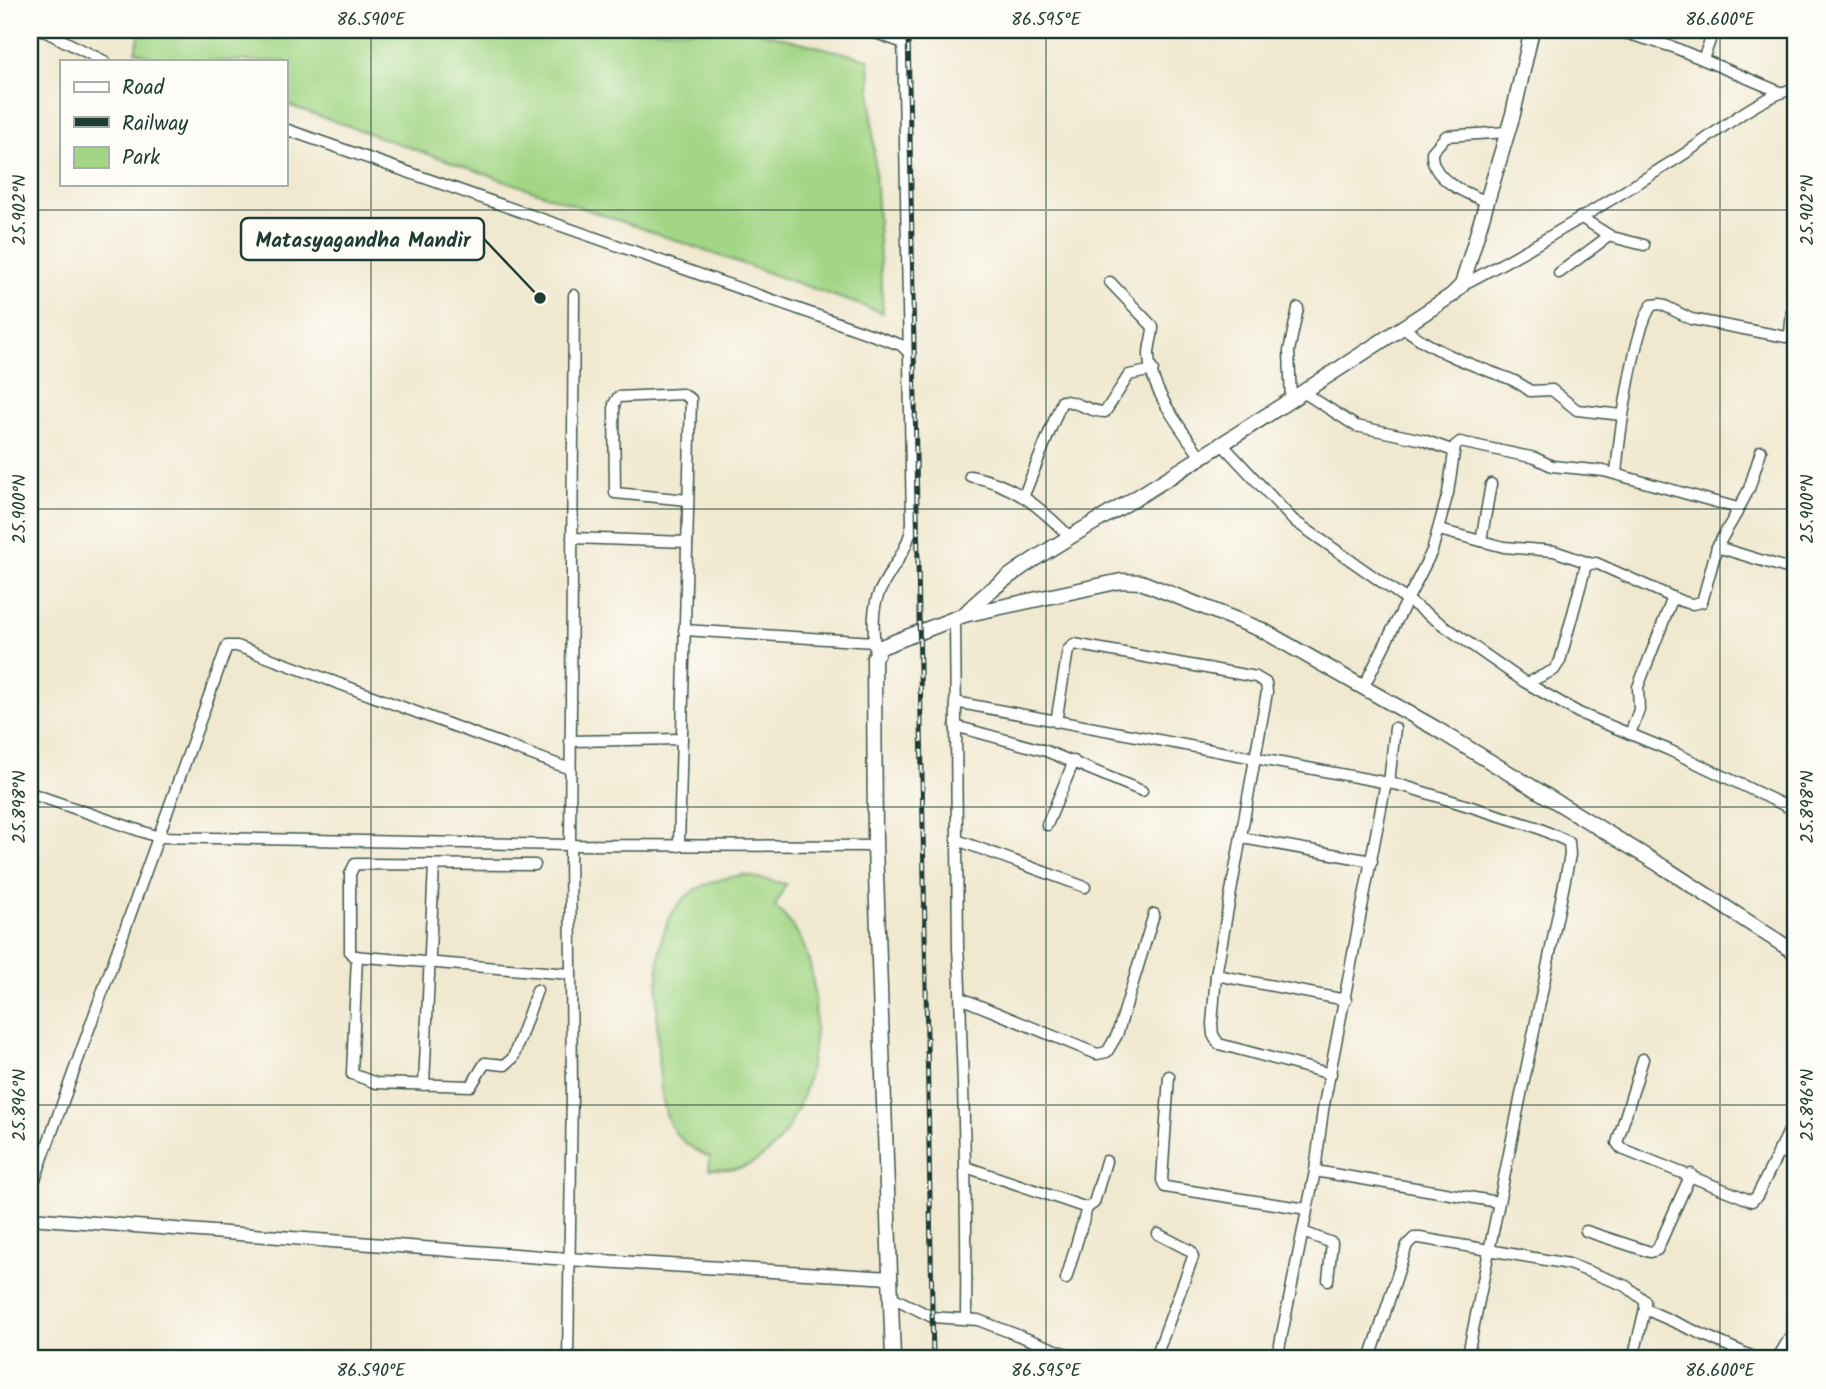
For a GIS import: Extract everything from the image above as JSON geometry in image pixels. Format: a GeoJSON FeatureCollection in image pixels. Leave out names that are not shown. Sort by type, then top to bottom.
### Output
{"type":"FeatureCollection","features":[{"type":"Feature","properties":{"kind":"main road"},"geometry":{"type":"LineString","coordinates":[[960,617],[979,599],[1297,396],[1462,285],[1508,132],[1532,30]]}},
{"type":"Feature","properties":{"kind":"main road"},"geometry":{"type":"LineString","coordinates":[[893,1359],[875,846],[874,648],[960,617],[1121,581],[1141,582],[1262,630],[1655,861],[1796,953]]}},
{"type":"Feature","properties":{"kind":"street"},"geometry":{"type":"LineString","coordinates":[[42,30],[102,60]]}},
{"type":"Feature","properties":{"kind":"street"},"geometry":{"type":"LineString","coordinates":[[867,30],[904,43]]}},
{"type":"Feature","properties":{"kind":"street"},"geometry":{"type":"LineString","coordinates":[[684,630],[874,648],[873,622],[879,592],[908,545],[911,534],[903,30]]}},
{"type":"Feature","properties":{"kind":"street"},"geometry":{"type":"LineString","coordinates":[[1615,30],[1703,59],[1780,92]]}},
{"type":"Feature","properties":{"kind":"street"},"geometry":{"type":"LineString","coordinates":[[1703,59],[1714,30]]}},
{"type":"Feature","properties":{"kind":"street"},"geometry":{"type":"LineString","coordinates":[[1462,285],[1580,217],[1780,92],[1796,88]]}},
{"type":"Feature","properties":{"kind":"street"},"geometry":{"type":"LineString","coordinates":[[287,130],[901,345],[910,354]]}},
{"type":"Feature","properties":{"kind":"street"},"geometry":{"type":"LineString","coordinates":[[1488,202],[1456,189],[1433,162],[1432,152],[1446,136],[1508,132]]}},
{"type":"Feature","properties":{"kind":"street"},"geometry":{"type":"LineString","coordinates":[[1580,217],[1609,236],[1644,245]]}},
{"type":"Feature","properties":{"kind":"street"},"geometry":{"type":"LineString","coordinates":[[1559,273],[1609,236]]}},
{"type":"Feature","properties":{"kind":"street"},"geometry":{"type":"LineString","coordinates":[[1110,282],[1153,327],[1149,351],[1153,370],[1168,410],[1201,457]]}},
{"type":"Feature","properties":{"kind":"street"},"geometry":{"type":"LineString","coordinates":[[568,1359],[567,1259],[572,1092],[569,845],[574,295]]}},
{"type":"Feature","properties":{"kind":"street"},"geometry":{"type":"LineString","coordinates":[[1616,474],[1622,415],[1645,320],[1652,305],[1661,304],[1691,319],[1786,337],[1790,333],[1792,312]]}},
{"type":"Feature","properties":{"kind":"street"},"geometry":{"type":"LineString","coordinates":[[1298,308],[1289,351],[1297,396],[1356,426],[1423,440],[1454,451]]}},
{"type":"Feature","properties":{"kind":"street"},"geometry":{"type":"LineString","coordinates":[[1403,327],[1423,342],[1484,370],[1519,381],[1530,391],[1552,390],[1577,410],[1622,415]]}},
{"type":"Feature","properties":{"kind":"street"},"geometry":{"type":"LineString","coordinates":[[1024,495],[1062,401],[1067,400],[1087,411],[1105,412],[1129,375],[1153,370]]}},
{"type":"Feature","properties":{"kind":"street"},"geometry":{"type":"LineString","coordinates":[[679,846],[688,500],[689,396],[618,397],[614,404],[615,493],[688,500]]}},
{"type":"Feature","properties":{"kind":"street"},"geometry":{"type":"LineString","coordinates":[[1363,688],[1408,603],[1439,530],[1456,444],[1468,441],[1535,458],[1549,465],[1616,474],[1729,505],[1734,507],[1736,514]]}},
{"type":"Feature","properties":{"kind":"street"},"geometry":{"type":"LineString","coordinates":[[1222,444],[1293,520],[1408,603],[1527,683],[1579,713],[1796,811]]}},
{"type":"Feature","properties":{"kind":"street"},"geometry":{"type":"LineString","coordinates":[[1439,530],[1504,547],[1554,551],[1589,562],[1692,604],[1702,602],[1717,547],[1745,499],[1761,451]]}},
{"type":"Feature","properties":{"kind":"street"},"geometry":{"type":"LineString","coordinates":[[970,476],[1002,484],[1024,495],[1072,538]]}},
{"type":"Feature","properties":{"kind":"street"},"geometry":{"type":"LineString","coordinates":[[1481,541],[1492,484]]}},
{"type":"Feature","properties":{"kind":"street"},"geometry":{"type":"LineString","coordinates":[[572,538],[687,542]]}},
{"type":"Feature","properties":{"kind":"street"},"geometry":{"type":"LineString","coordinates":[[1717,547],[1783,566],[1796,567]]}},
{"type":"Feature","properties":{"kind":"street"},"geometry":{"type":"LineString","coordinates":[[1527,683],[1554,670],[1560,661],[1578,589],[1589,562]]}},
{"type":"Feature","properties":{"kind":"street"},"geometry":{"type":"LineString","coordinates":[[1630,734],[1639,710],[1638,687],[1673,597]]}},
{"type":"Feature","properties":{"kind":"street"},"geometry":{"type":"LineString","coordinates":[[960,617],[955,726],[958,949],[967,1167],[966,1318]]}},
{"type":"Feature","properties":{"kind":"street"},"geometry":{"type":"LineString","coordinates":[[1056,722],[1068,650],[1074,644],[1256,677],[1266,683],[1267,692],[1256,758],[1216,975],[1213,1035],[1219,1044],[1331,1074]]}},
{"type":"Feature","properties":{"kind":"street"},"geometry":{"type":"LineString","coordinates":[[30,1193],[222,654],[232,645],[570,769]]}},
{"type":"Feature","properties":{"kind":"street"},"geometry":{"type":"LineString","coordinates":[[955,702],[1388,782],[1536,827],[1565,839],[1570,846],[1544,990],[1467,1359]]}},
{"type":"Feature","properties":{"kind":"street"},"geometry":{"type":"LineString","coordinates":[[955,726],[1074,761],[1142,791]]}},
{"type":"Feature","properties":{"kind":"street"},"geometry":{"type":"LineString","coordinates":[[1277,1359],[1388,782],[1395,728]]}},
{"type":"Feature","properties":{"kind":"street"},"geometry":{"type":"LineString","coordinates":[[570,741],[681,740]]}},
{"type":"Feature","properties":{"kind":"street"},"geometry":{"type":"LineString","coordinates":[[1047,825],[1074,761]]}},
{"type":"Feature","properties":{"kind":"street"},"geometry":{"type":"LineString","coordinates":[[30,793],[158,837],[569,845],[875,846]]}},
{"type":"Feature","properties":{"kind":"street"},"geometry":{"type":"LineString","coordinates":[[1242,838],[1372,862]]}},
{"type":"Feature","properties":{"kind":"street"},"geometry":{"type":"LineString","coordinates":[[957,840],[1085,887]]}},
{"type":"Feature","properties":{"kind":"street"},"geometry":{"type":"LineString","coordinates":[[535,865],[361,864],[351,867],[350,952],[357,956],[570,974]]}},
{"type":"Feature","properties":{"kind":"street"},"geometry":{"type":"LineString","coordinates":[[424,1084],[433,865]]}},
{"type":"Feature","properties":{"kind":"street"},"geometry":{"type":"LineString","coordinates":[[962,999],[1103,1054],[1117,1035],[1154,914]]}},
{"type":"Feature","properties":{"kind":"street"},"geometry":{"type":"LineString","coordinates":[[357,956],[352,1074],[376,1083],[471,1086],[485,1063],[509,1062],[513,1058],[537,990]]}},
{"type":"Feature","properties":{"kind":"street"},"geometry":{"type":"LineString","coordinates":[[1216,975],[1346,1000]]}},
{"type":"Feature","properties":{"kind":"street"},"geometry":{"type":"LineString","coordinates":[[1643,1059],[1617,1143],[1622,1149],[1691,1174],[1742,1199],[1754,1200],[1796,1117]]}},
{"type":"Feature","properties":{"kind":"street"},"geometry":{"type":"LineString","coordinates":[[1169,1076],[1162,1180],[1165,1187],[1307,1209]]}},
{"type":"Feature","properties":{"kind":"street"},"geometry":{"type":"LineString","coordinates":[[1779,1150],[1796,1159]]}},
{"type":"Feature","properties":{"kind":"street"},"geometry":{"type":"LineString","coordinates":[[1066,1279],[1087,1208],[1094,1203],[1106,1161]]}},
{"type":"Feature","properties":{"kind":"street"},"geometry":{"type":"LineString","coordinates":[[967,1167],[1087,1208]]}},
{"type":"Feature","properties":{"kind":"street"},"geometry":{"type":"LineString","coordinates":[[1315,1171],[1498,1202]]}},
{"type":"Feature","properties":{"kind":"street"},"geometry":{"type":"LineString","coordinates":[[1586,1231],[1650,1252],[1657,1250],[1691,1174]]}},
{"type":"Feature","properties":{"kind":"street"},"geometry":{"type":"LineString","coordinates":[[30,1218],[567,1259],[891,1278]]}},
{"type":"Feature","properties":{"kind":"street"},"geometry":{"type":"LineString","coordinates":[[1303,1232],[1332,1243],[1328,1280]]}},
{"type":"Feature","properties":{"kind":"street"},"geometry":{"type":"LineString","coordinates":[[1155,1359],[1193,1257],[1191,1251],[1158,1234]]}},
{"type":"Feature","properties":{"kind":"street"},"geometry":{"type":"LineString","coordinates":[[1370,1359],[1410,1241],[1420,1238],[1586,1269],[1637,1292],[1646,1301],[1646,1309],[1633,1359]]}},
{"type":"Feature","properties":{"kind":"street"},"geometry":{"type":"LineString","coordinates":[[892,1297],[932,1317],[966,1318],[1080,1359]]}},
{"type":"Feature","properties":{"kind":"street"},"geometry":{"type":"LineString","coordinates":[[1646,1309],[1759,1359]]}},
{"type":"Feature","properties":{"kind":"street"},"geometry":{"type":"LineString","coordinates":[[1777,1359],[1791,1348],[1796,1327]]}},
{"type":"Feature","properties":{"kind":"green space"},"geometry":{"type":"Polygon","coordinates":[[[141,30],[751,30],[869,59],[883,313],[287,105],[287,60],[161,60],[135,51],[141,30]]]}},
{"type":"Feature","properties":{"kind":"green space"},"geometry":{"type":"Polygon","coordinates":[[[744,875],[786,884],[775,906],[794,928],[803,944],[811,969],[815,1031],[811,1064],[802,1096],[790,1125],[773,1148],[741,1168],[709,1169],[710,1157],[679,1137],[666,1113],[658,1039],[661,944],[673,913],[688,895],[714,881],[744,875]]]}},
{"type":"Feature","properties":{"kind":"railway"},"geometry":{"type":"LineString","coordinates":[[908,30],[933,1359]]}},
{"type":"Feature","properties":{"kind":"place","name":"Matasyagandha Mandir"},"geometry":{"type":"Point","coordinates":[540,298]}}]}
